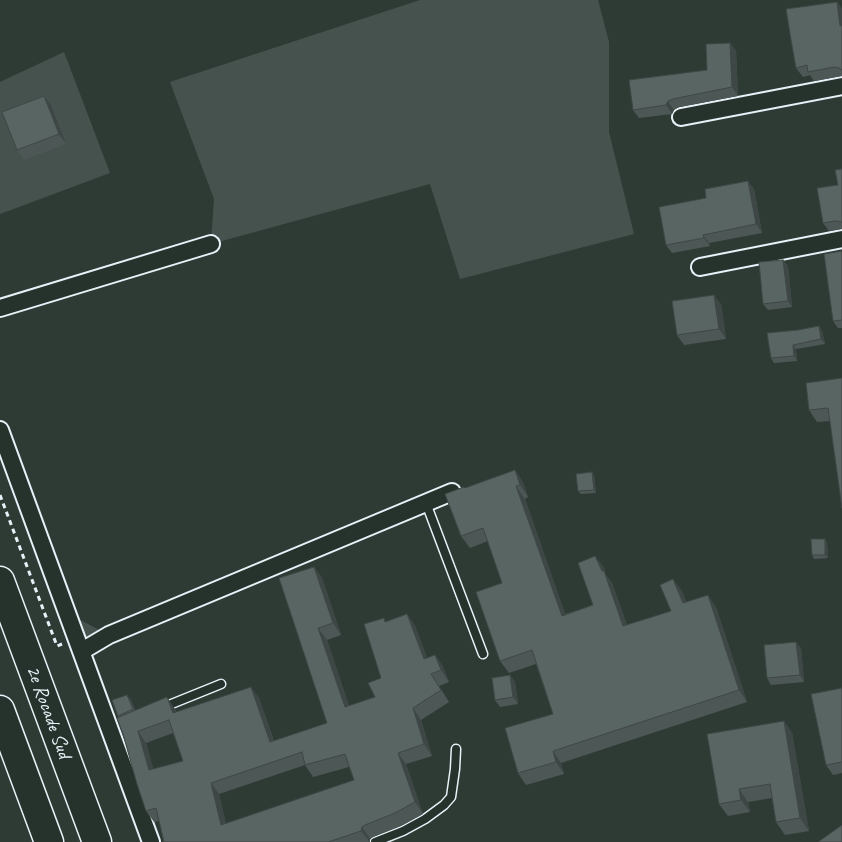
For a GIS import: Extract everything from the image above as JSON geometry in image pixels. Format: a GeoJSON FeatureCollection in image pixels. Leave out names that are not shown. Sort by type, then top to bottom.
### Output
{"type":"FeatureCollection","features":[{"type":"Feature","properties":{"kind":"highway","name":"2e Rocade Sud"},"geometry":{"type":"LineString","coordinates":[[0,581],[97,842]]}},
{"type":"Feature","properties":{"kind":"highway"},"geometry":{"type":"LineString","coordinates":[[0,710],[49,842]]}},
{"type":"Feature","properties":{"kind":"street"},"geometry":{"type":"LineString","coordinates":[[681,117],[842,86]]}},
{"type":"Feature","properties":{"kind":"street"},"geometry":{"type":"LineString","coordinates":[[700,267],[842,239]]}},
{"type":"Feature","properties":{"kind":"street"},"geometry":{"type":"LineString","coordinates":[[0,308],[211,244]]}},
{"type":"Feature","properties":{"kind":"street"},"geometry":{"type":"LineString","coordinates":[[0,430],[79,644],[113,728],[151,842]]}},
{"type":"Feature","properties":{"kind":"street"},"geometry":{"type":"LineString","coordinates":[[79,644],[109,635],[452,492]]}},
{"type":"Feature","properties":{"kind":"lane"},"geometry":{"type":"LineString","coordinates":[[426,503],[483,654]]}},
{"type":"Feature","properties":{"kind":"lane"},"geometry":{"type":"LineString","coordinates":[[160,709],[221,684]]}},
{"type":"Feature","properties":{"kind":"lane"},"geometry":{"type":"LineString","coordinates":[[375,842],[403,831],[425,819],[444,805],[451,797],[456,769],[456,749]]}},
{"type":"Feature","properties":{"kind":"path"},"geometry":{"type":"LineString","coordinates":[[0,495],[57,646],[79,644]]}},
{"type":"Feature","properties":{"kind":"shaded area"},"geometry":{"type":"Polygon","coordinates":[[[420,0],[598,0],[609,42],[609,132],[634,234],[460,279],[430,184],[211,244],[214,199],[170,82],[420,0]]]}},
{"type":"Feature","properties":{"kind":"shaded area"},"geometry":{"type":"Polygon","coordinates":[[[64,52],[110,173],[0,214],[0,82],[64,52]]]}},
{"type":"Feature","properties":{"kind":"shaded area"},"geometry":{"type":"Polygon","coordinates":[[[69,614],[109,635],[82,651],[69,614]]]}},
{"type":"Feature","properties":{"kind":"building"},"geometry":{"type":"Polygon","coordinates":[[[837,2],[840,26],[842,25],[842,70],[834,67],[808,72],[807,65],[796,68],[786,9],[837,2]]]}},
{"type":"Feature","properties":{"kind":"building"},"geometry":{"type":"Polygon","coordinates":[[[730,43],[732,87],[673,99],[668,101],[666,105],[633,110],[629,80],[707,70],[706,44],[730,43]]]}},
{"type":"Feature","properties":{"kind":"building"},"geometry":{"type":"Polygon","coordinates":[[[44,96],[59,134],[17,150],[2,112],[44,96]]]}},
{"type":"Feature","properties":{"kind":"building"},"geometry":{"type":"Polygon","coordinates":[[[842,169],[842,222],[823,223],[817,188],[838,185],[835,170],[842,169]]]}},
{"type":"Feature","properties":{"kind":"building"},"geometry":{"type":"Polygon","coordinates":[[[748,181],[756,224],[703,235],[704,238],[666,245],[659,207],[706,198],[705,189],[748,181]]]}},
{"type":"Feature","properties":{"kind":"building"},"geometry":{"type":"Polygon","coordinates":[[[842,251],[842,320],[833,321],[824,254],[842,251]]]}},
{"type":"Feature","properties":{"kind":"building"},"geometry":{"type":"Polygon","coordinates":[[[783,260],[788,301],[763,304],[759,262],[783,260]]]}},
{"type":"Feature","properties":{"kind":"building"},"geometry":{"type":"Polygon","coordinates":[[[714,295],[719,329],[677,335],[672,301],[714,295]]]}},
{"type":"Feature","properties":{"kind":"building"},"geometry":{"type":"Polygon","coordinates":[[[819,326],[821,339],[793,345],[794,356],[771,358],[767,333],[819,326]]]}},
{"type":"Feature","properties":{"kind":"building"},"geometry":{"type":"Polygon","coordinates":[[[842,378],[842,508],[828,408],[809,410],[806,383],[842,378]]]}},
{"type":"Feature","properties":{"kind":"building"},"geometry":{"type":"Polygon","coordinates":[[[515,470],[520,485],[516,486],[562,616],[593,605],[578,563],[595,556],[602,571],[604,571],[623,626],[671,611],[660,585],[673,579],[683,603],[708,595],[739,690],[553,751],[556,762],[518,773],[505,728],[553,714],[532,650],[500,661],[476,592],[502,583],[483,528],[461,536],[445,494],[515,470]]]}},
{"type":"Feature","properties":{"kind":"building"},"geometry":{"type":"Polygon","coordinates":[[[592,472],[594,490],[578,491],[576,474],[592,472]]]}},
{"type":"Feature","properties":{"kind":"building"},"geometry":{"type":"Polygon","coordinates":[[[811,539],[825,539],[825,555],[812,555],[811,539]]]}},
{"type":"Feature","properties":{"kind":"building"},"geometry":{"type":"Polygon","coordinates":[[[314,567],[333,623],[318,628],[345,707],[375,697],[368,683],[381,678],[364,624],[384,618],[385,622],[407,614],[424,659],[435,655],[441,670],[431,674],[441,690],[413,708],[424,744],[398,753],[415,802],[395,813],[365,825],[361,831],[328,842],[164,842],[156,808],[146,811],[117,718],[167,697],[173,713],[251,687],[270,742],[327,723],[279,578],[314,567]],[[169,720],[138,731],[149,770],[183,761],[169,720]],[[302,752],[211,783],[221,825],[354,780],[345,754],[305,765],[302,752]]]}},
{"type":"Feature","properties":{"kind":"building"},"geometry":{"type":"Polygon","coordinates":[[[796,642],[800,675],[767,678],[764,645],[796,642]]]}},
{"type":"Feature","properties":{"kind":"building"},"geometry":{"type":"Polygon","coordinates":[[[510,675],[513,697],[495,700],[492,678],[510,675]]]}},
{"type":"Feature","properties":{"kind":"building"},"geometry":{"type":"Polygon","coordinates":[[[842,688],[842,762],[826,765],[811,694],[842,688]]]}},
{"type":"Feature","properties":{"kind":"building"},"geometry":{"type":"Polygon","coordinates":[[[127,695],[133,709],[118,716],[112,700],[127,695]]]}},
{"type":"Feature","properties":{"kind":"building"},"geometry":{"type":"Polygon","coordinates":[[[784,721],[800,818],[776,822],[770,784],[739,789],[741,800],[719,804],[707,734],[784,721]]]}},
{"type":"Feature","properties":{"kind":"building"},"geometry":{"type":"Polygon","coordinates":[[[842,825],[842,842],[818,842],[842,825]]]}}]}
